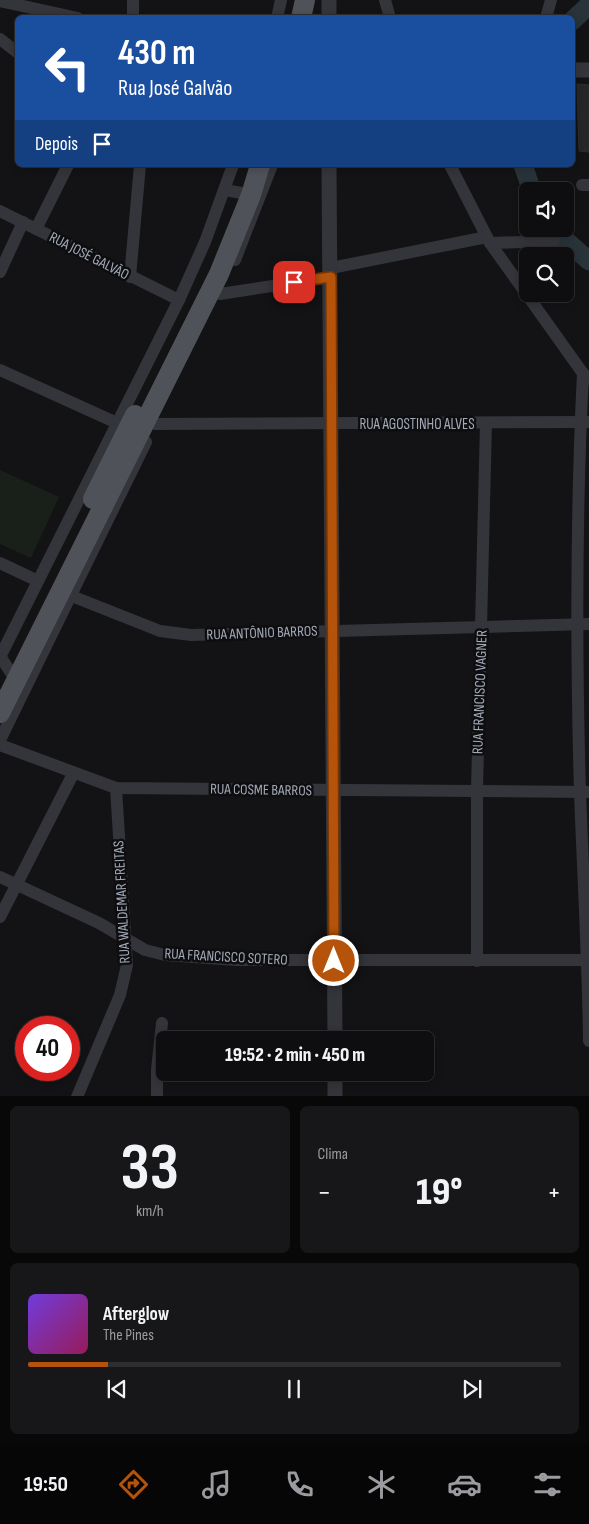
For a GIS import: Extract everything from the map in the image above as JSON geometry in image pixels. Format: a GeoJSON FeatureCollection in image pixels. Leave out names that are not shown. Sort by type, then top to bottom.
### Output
{"type":"FeatureCollection","features":[{"type":"Feature","properties":{"kind":"main road"},"geometry":{"type":"LineString","coordinates":[[289,15],[292,0]]}},
{"type":"Feature","properties":{"kind":"main road"},"geometry":{"type":"LineString","coordinates":[[302,15],[305,0]]}},
{"type":"Feature","properties":{"kind":"main road"},"geometry":{"type":"LineString","coordinates":[[244,193],[247,167]]}},
{"type":"Feature","properties":{"kind":"main road"},"geometry":{"type":"LineString","coordinates":[[7,670],[67,593],[121,456],[198,288],[244,193],[259,167]]}},
{"type":"Feature","properties":{"kind":"main road"},"geometry":{"type":"LineString","coordinates":[[0,713],[7,670],[121,456]]}},
{"type":"Feature","properties":{"kind":"street"},"geometry":{"type":"LineString","coordinates":[[133,0],[133,15]]}},
{"type":"Feature","properties":{"kind":"street"},"geometry":{"type":"LineString","coordinates":[[278,15],[281,0]]}},
{"type":"Feature","properties":{"kind":"street"},"geometry":{"type":"LineString","coordinates":[[329,0],[329,15]]}},
{"type":"Feature","properties":{"kind":"street"},"geometry":{"type":"LineString","coordinates":[[385,0],[389,15]]}},
{"type":"Feature","properties":{"kind":"street"},"geometry":{"type":"LineString","coordinates":[[547,15],[551,0]]}},
{"type":"Feature","properties":{"kind":"street"},"geometry":{"type":"LineString","coordinates":[[0,1],[64,15]]}},
{"type":"Feature","properties":{"kind":"street"},"geometry":{"type":"LineString","coordinates":[[0,39],[15,50]]}},
{"type":"Feature","properties":{"kind":"street"},"geometry":{"type":"LineString","coordinates":[[575,70],[589,70]]}},
{"type":"Feature","properties":{"kind":"street"},"geometry":{"type":"LineString","coordinates":[[36,229],[67,167]]}},
{"type":"Feature","properties":{"kind":"street"},"geometry":{"type":"LineString","coordinates":[[130,277],[140,167]]}},
{"type":"Feature","properties":{"kind":"street"},"geometry":{"type":"LineString","coordinates":[[67,593],[220,294],[244,193],[234,167]]}},
{"type":"Feature","properties":{"kind":"street"},"geometry":{"type":"LineString","coordinates":[[0,740],[7,670],[38,581],[179,300],[244,193],[270,167]]}},
{"type":"Feature","properties":{"kind":"street"},"geometry":{"type":"LineString","coordinates":[[329,167],[335,1031]]}},
{"type":"Feature","properties":{"kind":"street"},"geometry":{"type":"LineString","coordinates":[[451,167],[488,240],[512,277],[586,377],[584,624],[589,1041]]}},
{"type":"Feature","properties":{"kind":"street","name":"RUA JOSÉ GALVÃO"},"geometry":{"type":"LineString","coordinates":[[0,211],[179,300]]}},
{"type":"Feature","properties":{"kind":"street"},"geometry":{"type":"LineString","coordinates":[[0,272],[23,222]]}},
{"type":"Feature","properties":{"kind":"street"},"geometry":{"type":"LineString","coordinates":[[220,294],[488,240],[554,241]]}},
{"type":"Feature","properties":{"kind":"street"},"geometry":{"type":"LineString","coordinates":[[0,370],[117,423]]}},
{"type":"Feature","properties":{"kind":"street","name":"RUA AGOSTINHO ALVES"},"geometry":{"type":"LineString","coordinates":[[155,424],[585,422]]}},
{"type":"Feature","properties":{"kind":"street","name":"RUA FRANCISCO VAGNER"},"geometry":{"type":"LineString","coordinates":[[477,961],[477,790],[486,423]]}},
{"type":"Feature","properties":{"kind":"street"},"geometry":{"type":"LineString","coordinates":[[0,563],[38,581]]}},
{"type":"Feature","properties":{"kind":"street","name":"RUA ANTÔNIO BARROS"},"geometry":{"type":"LineString","coordinates":[[67,593],[160,631],[191,635],[584,624]]}},
{"type":"Feature","properties":{"kind":"street","name":"RUA COSME BARROS"},"geometry":{"type":"LineString","coordinates":[[0,745],[73,774],[116,788],[585,792]]}},
{"type":"Feature","properties":{"kind":"street"},"geometry":{"type":"LineString","coordinates":[[0,917],[73,774]]}},
{"type":"Feature","properties":{"kind":"street","name":"RUA WALDEMAR FREITAS"},"geometry":{"type":"LineString","coordinates":[[77,1096],[124,984],[127,965],[116,788]]}},
{"type":"Feature","properties":{"kind":"street","name":"RUA FRANCISCO SOTERO"},"geometry":{"type":"LineString","coordinates":[[0,878],[99,923],[144,950],[166,955],[237,960],[588,960]]}},
{"type":"Feature","properties":{"kind":"street"},"geometry":{"type":"LineString","coordinates":[[157,1096],[157,1070],[162,1024]]}},
{"type":"Feature","properties":{"kind":"street"},"geometry":{"type":"LineString","coordinates":[[335,1081],[335,1096]]}},
{"type":"Feature","properties":{"kind":"shaded area"},"geometry":{"type":"Polygon","coordinates":[[[0,470],[59,497],[31,558],[0,544],[0,470]]]}},
{"type":"Feature","properties":{"kind":"building"},"geometry":{"type":"Polygon","coordinates":[[[577,84],[589,85],[589,152],[579,151],[577,84]]]}},
{"type":"Feature","properties":{"kind":"waterway"},"geometry":{"type":"LineString","coordinates":[[575,18],[589,5]]}},
{"type":"Feature","properties":{"kind":"waterway"},"geometry":{"type":"LineString","coordinates":[[524,167],[529,182]]}},
{"type":"Feature","properties":{"kind":"waterway"},"geometry":{"type":"LineString","coordinates":[[562,237],[589,261]]}},
{"type":"Feature","properties":{"kind":"route"},"geometry":{"type":"LineString","coordinates":[[294,282],[331,277],[334,961]]}}]}
